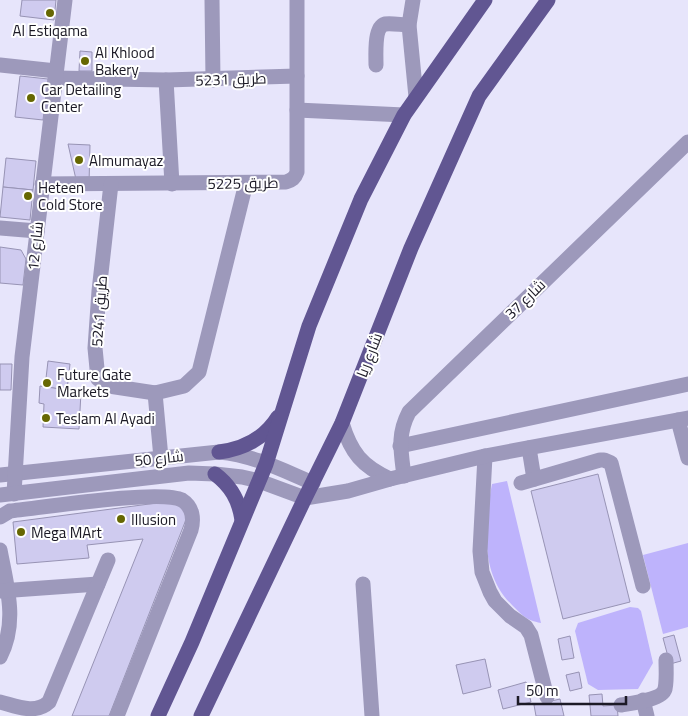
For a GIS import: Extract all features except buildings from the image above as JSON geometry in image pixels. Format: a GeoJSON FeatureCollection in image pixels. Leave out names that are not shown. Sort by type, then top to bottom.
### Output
{"type":"FeatureCollection","features":[{"type":"Feature","properties":{"kind":"main road"},"geometry":{"type":"LineString","coordinates":[[158,716],[192,642],[266,464],[309,326],[378,164],[404,115],[485,0]]}},
{"type":"Feature","properties":{"kind":"main road","name":"شارع ريا"},"geometry":{"type":"LineString","coordinates":[[201,716],[342,424],[411,248],[479,96],[548,0]]}},
{"type":"Feature","properties":{"kind":"main road"},"geometry":{"type":"LineString","coordinates":[[219,452],[244,446],[256,440],[275,423],[287,400]]}},
{"type":"Feature","properties":{"kind":"main road"},"geometry":{"type":"LineString","coordinates":[[215,474],[224,480],[237,499],[242,520]]}},
{"type":"Feature","properties":{"kind":"street","name":"شارع 12"},"geometry":{"type":"LineString","coordinates":[[7,495],[16,474],[22,357],[65,0]]}},
{"type":"Feature","properties":{"kind":"street"},"geometry":{"type":"LineString","coordinates":[[212,0],[213,80]]}},
{"type":"Feature","properties":{"kind":"street","name":"طريق 5225"},"geometry":{"type":"LineString","coordinates":[[42,184],[172,184],[291,181],[298,172],[297,0]]}},
{"type":"Feature","properties":{"kind":"street"},"geometry":{"type":"LineString","coordinates":[[413,0],[409,25],[416,97]]}},
{"type":"Feature","properties":{"kind":"street"},"geometry":{"type":"LineString","coordinates":[[376,65],[380,27],[386,24],[409,25]]}},
{"type":"Feature","properties":{"kind":"street","name":"طريق 5231"},"geometry":{"type":"LineString","coordinates":[[0,65],[56,75],[166,80],[296,76]]}},
{"type":"Feature","properties":{"kind":"street"},"geometry":{"type":"LineString","coordinates":[[166,80],[172,184]]}},
{"type":"Feature","properties":{"kind":"street"},"geometry":{"type":"LineString","coordinates":[[297,110],[404,115]]}},
{"type":"Feature","properties":{"kind":"street","name":"شارع 37"},"geometry":{"type":"LineString","coordinates":[[397,477],[403,424],[410,412],[688,142]]}},
{"type":"Feature","properties":{"kind":"street","name":"طريق 5241"},"geometry":{"type":"LineString","coordinates":[[112,184],[99,291],[96,338],[98,379],[109,386],[155,393],[184,386],[199,372],[246,183]]}},
{"type":"Feature","properties":{"kind":"street"},"geometry":{"type":"LineString","coordinates":[[0,228],[37,231]]}},
{"type":"Feature","properties":{"kind":"street"},"geometry":{"type":"LineString","coordinates":[[400,446],[688,384]]}},
{"type":"Feature","properties":{"kind":"street"},"geometry":{"type":"LineString","coordinates":[[155,393],[161,458]]}},
{"type":"Feature","properties":{"kind":"street"},"geometry":{"type":"LineString","coordinates":[[305,498],[348,491],[485,456],[683,419],[688,458]]}},
{"type":"Feature","properties":{"kind":"street"},"geometry":{"type":"LineString","coordinates":[[342,424],[348,442],[358,458],[372,471],[397,477]]}},
{"type":"Feature","properties":{"kind":"street"},"geometry":{"type":"LineString","coordinates":[[529,448],[527,481],[600,460],[611,463],[643,586]]}},
{"type":"Feature","properties":{"kind":"street","name":"شارع 50"},"geometry":{"type":"LineString","coordinates":[[0,475],[219,452],[243,456],[313,483]]}},
{"type":"Feature","properties":{"kind":"street"},"geometry":{"type":"LineString","coordinates":[[485,456],[480,551],[482,572],[495,601],[510,616],[526,627],[531,635],[547,697]]}},
{"type":"Feature","properties":{"kind":"street","name":"شارع 50"},"geometry":{"type":"LineString","coordinates":[[7,495],[188,473],[242,477],[259,481],[305,498]]}},
{"type":"Feature","properties":{"kind":"street"},"geometry":{"type":"LineString","coordinates":[[0,517],[10,511],[140,497],[172,497],[188,505],[194,522],[117,716]]}},
{"type":"Feature","properties":{"kind":"street"},"geometry":{"type":"LineString","coordinates":[[0,550],[4,590],[10,608],[5,625],[1,653]]}},
{"type":"Feature","properties":{"kind":"street"},"geometry":{"type":"LineString","coordinates":[[0,702],[35,709],[45,706],[49,702],[108,560]]}},
{"type":"Feature","properties":{"kind":"street"},"geometry":{"type":"LineString","coordinates":[[4,590],[98,584]]}},
{"type":"Feature","properties":{"kind":"street"},"geometry":{"type":"LineString","coordinates":[[363,584],[372,716]]}},
{"type":"Feature","properties":{"kind":"street"},"geometry":{"type":"LineString","coordinates":[[621,705],[656,697],[663,693],[666,660]]}},
{"type":"Feature","properties":{"kind":"street"},"geometry":{"type":"LineString","coordinates":[[644,700],[647,716]]}},
{"type":"Feature","properties":{"kind":"shaded area"},"geometry":{"type":"Polygon","coordinates":[[[507,481],[541,623],[525,617],[512,605],[494,579],[490,564],[486,532],[492,484],[507,481]]]}},
{"type":"Feature","properties":{"kind":"shaded area"},"geometry":{"type":"Polygon","coordinates":[[[688,543],[688,627],[663,634],[643,555],[688,543]]]}},
{"type":"Feature","properties":{"kind":"shaded area"},"geometry":{"type":"Polygon","coordinates":[[[630,607],[638,608],[641,611],[653,663],[638,689],[598,690],[588,684],[575,631],[578,623],[630,607]]]}},
{"type":"Feature","properties":{"kind":"place","name":"Al Estiqama"},"geometry":{"type":"Point","coordinates":[50,13]}},
{"type":"Feature","properties":{"kind":"place","name":"Al Khlood Bakery"},"geometry":{"type":"Point","coordinates":[85,61]}},
{"type":"Feature","properties":{"kind":"place","name":"Car Detailing Center"},"geometry":{"type":"Point","coordinates":[31,98]}},
{"type":"Feature","properties":{"kind":"place","name":"Almumayaz"},"geometry":{"type":"Point","coordinates":[79,160]}},
{"type":"Feature","properties":{"kind":"place","name":"Heteen Cold Store"},"geometry":{"type":"Point","coordinates":[28,196]}},
{"type":"Feature","properties":{"kind":"place","name":"Future Gate Markets"},"geometry":{"type":"Point","coordinates":[47,383]}},
{"type":"Feature","properties":{"kind":"place","name":"Teslam Al Ayadi"},"geometry":{"type":"Point","coordinates":[46,418]}},
{"type":"Feature","properties":{"kind":"place","name":"Illusion"},"geometry":{"type":"Point","coordinates":[121,519]}},
{"type":"Feature","properties":{"kind":"place","name":"Mega MArt"},"geometry":{"type":"Point","coordinates":[21,532]}}]}
